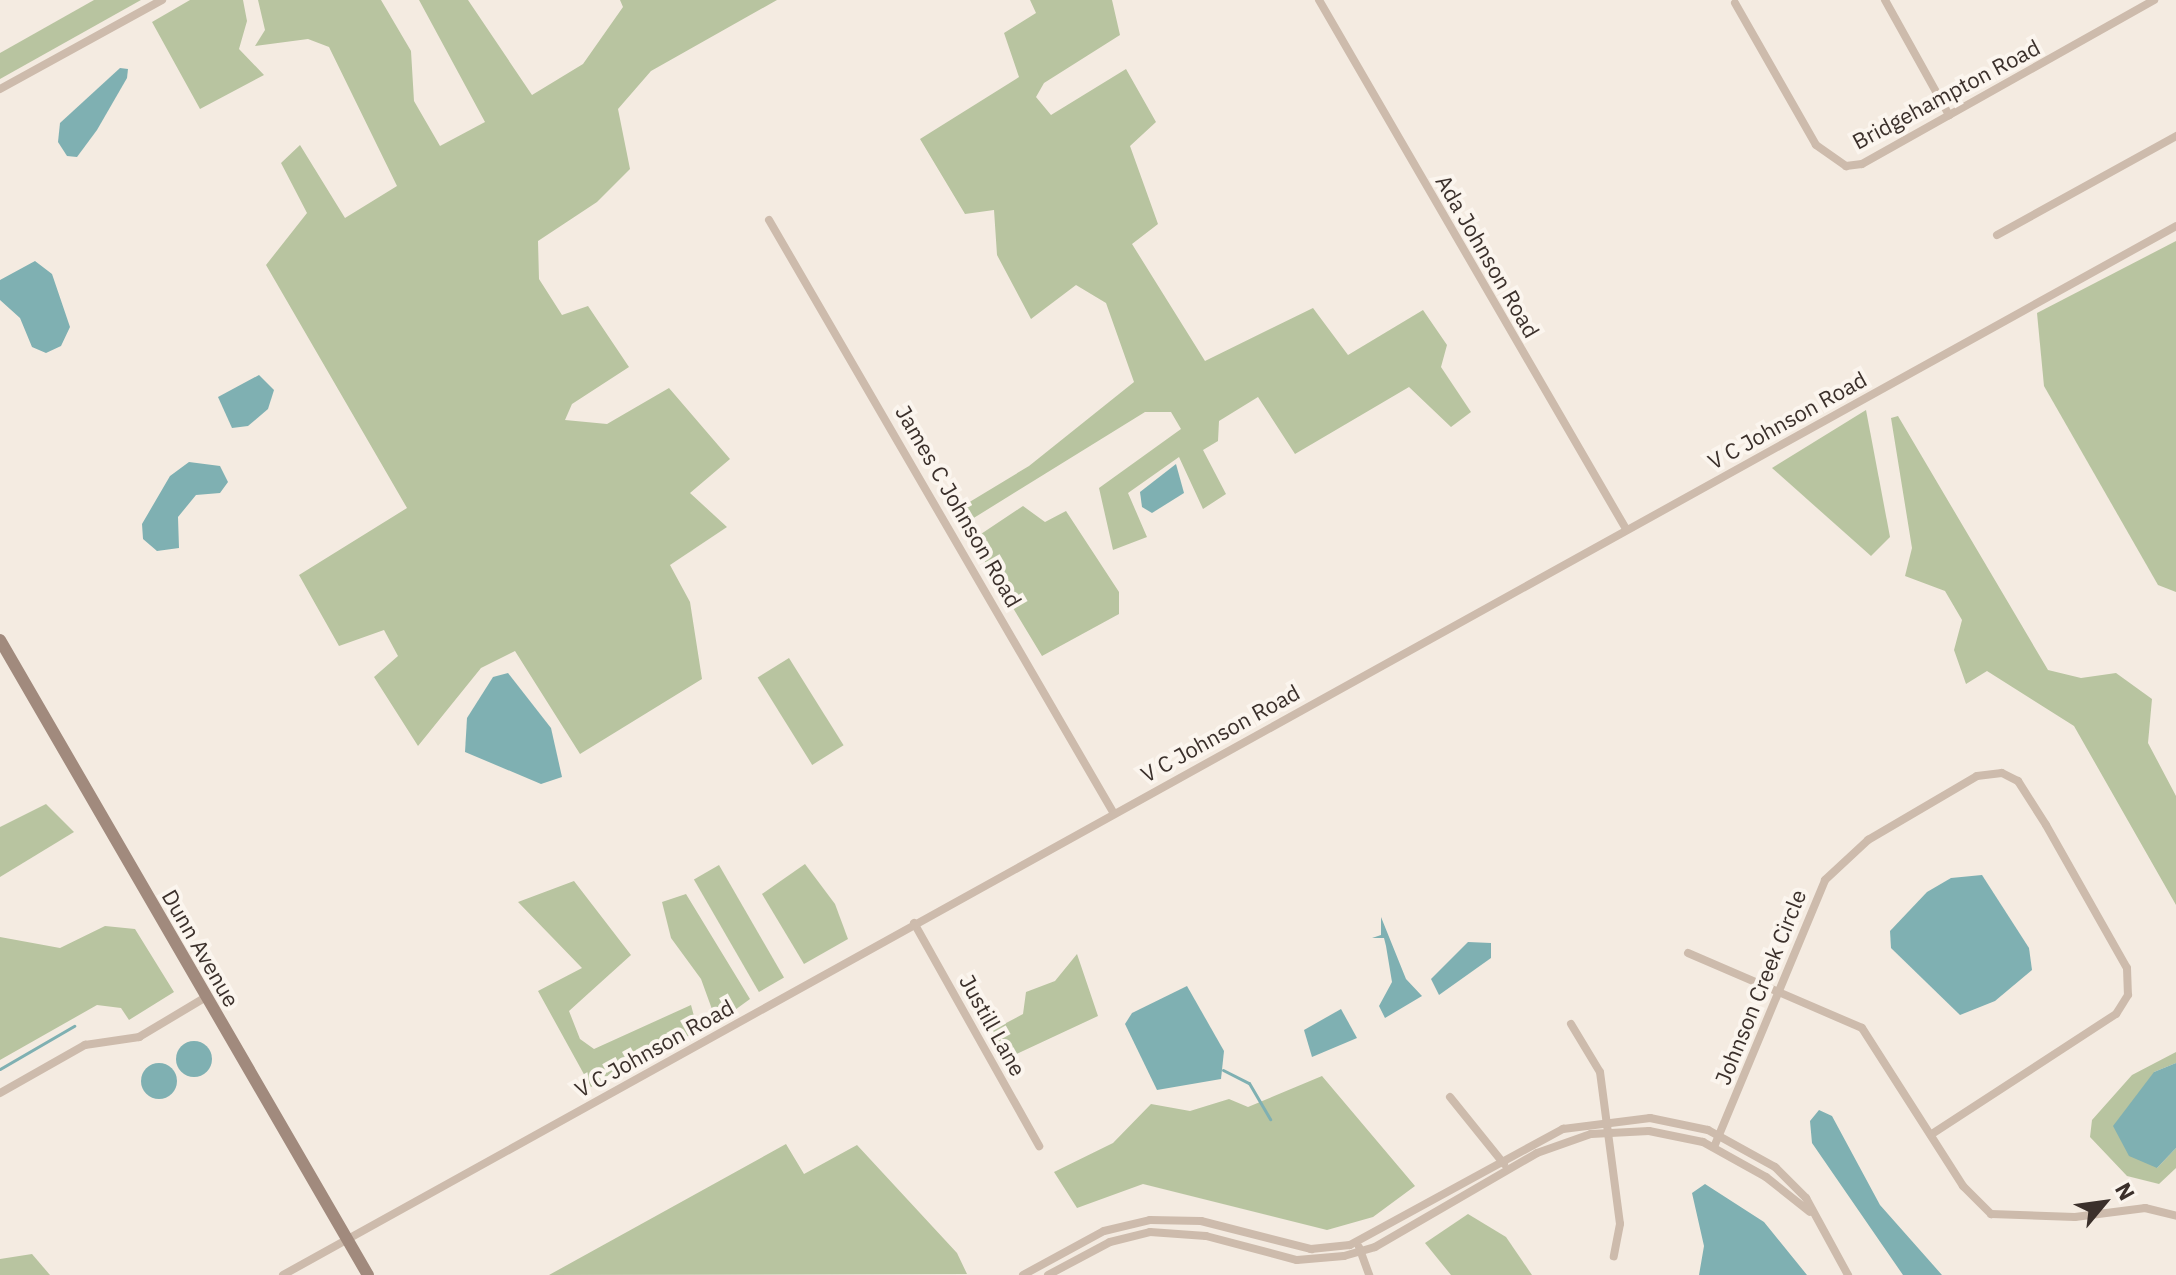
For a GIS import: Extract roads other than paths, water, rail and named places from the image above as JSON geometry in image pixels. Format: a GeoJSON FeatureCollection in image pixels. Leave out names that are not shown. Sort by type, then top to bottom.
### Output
{"type":"FeatureCollection","features":[{"type":"Feature","properties":{"kind":"main road","name":"Dunn Avenue"},"geometry":{"type":"LineString","coordinates":[[0,640],[368,1275]]}},
{"type":"Feature","properties":{"kind":"street"},"geometry":{"type":"LineString","coordinates":[[0,89],[162,0]]}},
{"type":"Feature","properties":{"kind":"street","name":"Ada Johnson Road"},"geometry":{"type":"LineString","coordinates":[[1319,0],[1626,529]]}},
{"type":"Feature","properties":{"kind":"street"},"geometry":{"type":"LineString","coordinates":[[1885,0],[1949,115]]}},
{"type":"Feature","properties":{"kind":"street","name":"Bridgehampton Road"},"geometry":{"type":"LineString","coordinates":[[1735,3],[1830,160],[1862,164],[2154,0]]}},
{"type":"Feature","properties":{"kind":"street"},"geometry":{"type":"LineString","coordinates":[[1997,235],[2176,136]]}},
{"type":"Feature","properties":{"kind":"street","name":"James C Johnson Road"},"geometry":{"type":"LineString","coordinates":[[769,220],[1113,812]]}},
{"type":"Feature","properties":{"kind":"street","name":"V C Johnson Road"},"geometry":{"type":"LineString","coordinates":[[283,1275],[1113,812],[2176,226]]}},
{"type":"Feature","properties":{"kind":"street","name":"Johnson Creek Circle"},"geometry":{"type":"LineString","coordinates":[[1714,1147],[1813,903],[1841,862],[1989,773],[2018,781],[2030,796],[2127,968],[2128,995]]}},
{"type":"Feature","properties":{"kind":"street","name":"Justill Lane"},"geometry":{"type":"LineString","coordinates":[[914,923],[1039,1146]]}},
{"type":"Feature","properties":{"kind":"street"},"geometry":{"type":"LineString","coordinates":[[1688,953],[1850,1020],[1876,1041],[1963,1186],[1991,1214],[2075,1217],[2145,1208],[2176,1216]]}},
{"type":"Feature","properties":{"kind":"street"},"geometry":{"type":"LineString","coordinates":[[1932,1134],[2116,1014],[2128,995],[2139,997]]}},
{"type":"Feature","properties":{"kind":"street"},"geometry":{"type":"LineString","coordinates":[[0,1093],[85,1045],[139,1037],[206,997]]}},
{"type":"Feature","properties":{"kind":"street"},"geometry":{"type":"LineString","coordinates":[[1571,1024],[1600,1072],[1620,1224],[1614,1256]]}},
{"type":"Feature","properties":{"kind":"street"},"geometry":{"type":"LineString","coordinates":[[1450,1097],[1507,1170]]}},
{"type":"Feature","properties":{"kind":"street"},"geometry":{"type":"LineString","coordinates":[[1023,1275],[1104,1231],[1150,1220],[1201,1221],[1311,1249],[1359,1247],[1501,1160],[1563,1129],[1606,1120],[1671,1121],[1719,1135],[1775,1167],[1806,1198],[1810,1212],[1848,1275]]}},
{"type":"Feature","properties":{"kind":"street"},"geometry":{"type":"LineString","coordinates":[[1048,1275],[1110,1242],[1150,1232],[1206,1236],[1297,1260],[1359,1247],[1567,1140],[1608,1133],[1672,1134],[1714,1147],[1810,1212]]}},
{"type":"Feature","properties":{"kind":"street"},"geometry":{"type":"LineString","coordinates":[[1359,1247],[1369,1275]]}},
{"type":"Feature","properties":{"kind":"water"},"geometry":{"type":"Polygon","coordinates":[[[120,68],[128,69],[127,78],[97,130],[77,157],[67,156],[58,142],[60,123],[120,68]]]}},
{"type":"Feature","properties":{"kind":"water"},"geometry":{"type":"Polygon","coordinates":[[[35,261],[52,274],[70,327],[61,346],[46,353],[32,347],[20,318],[0,300],[0,280],[35,261]]]}},
{"type":"Feature","properties":{"kind":"water"},"geometry":{"type":"Polygon","coordinates":[[[259,375],[274,390],[268,409],[248,426],[232,428],[218,397],[259,375]]]}},
{"type":"Feature","properties":{"kind":"water"},"geometry":{"type":"Polygon","coordinates":[[[189,462],[220,466],[228,482],[220,493],[196,495],[178,517],[179,548],[157,551],[143,539],[142,524],[170,476],[189,462]]]}},
{"type":"Feature","properties":{"kind":"water"},"geometry":{"type":"Polygon","coordinates":[[[1176,464],[1184,493],[1152,513],[1142,507],[1140,492],[1176,464]]]}},
{"type":"Feature","properties":{"kind":"water"},"geometry":{"type":"Polygon","coordinates":[[[508,673],[551,728],[562,777],[541,784],[465,752],[467,718],[493,677],[508,673]]]}},
{"type":"Feature","properties":{"kind":"water"},"geometry":{"type":"Polygon","coordinates":[[[1982,875],[2029,948],[2032,970],[1995,1001],[1960,1015],[1891,948],[1890,931],[1927,892],[1951,878],[1982,875]]]}},
{"type":"Feature","properties":{"kind":"water"},"geometry":{"type":"Polygon","coordinates":[[[1381,917],[1406,979],[1422,996],[1385,1018],[1379,1006],[1392,982],[1384,938],[1372,938],[1381,935],[1381,917]]]}},
{"type":"Feature","properties":{"kind":"water"},"geometry":{"type":"Polygon","coordinates":[[[1468,942],[1491,943],[1491,958],[1439,995],[1431,979],[1468,942]]]}},
{"type":"Feature","properties":{"kind":"water"},"geometry":{"type":"Polygon","coordinates":[[[1187,986],[1224,1051],[1221,1079],[1157,1090],[1125,1024],[1132,1013],[1187,986]]]}},
{"type":"Feature","properties":{"kind":"water"},"geometry":{"type":"Polygon","coordinates":[[[1341,1009],[1357,1038],[1312,1057],[1304,1030],[1341,1009]]]}},
{"type":"Feature","properties":{"kind":"water"},"geometry":{"type":"Polygon","coordinates":[[[194,1041],[207,1046],[212,1059],[207,1072],[194,1077],[181,1072],[176,1059],[181,1046],[194,1041]]]}},
{"type":"Feature","properties":{"kind":"water"},"geometry":{"type":"Polygon","coordinates":[[[159,1063],[172,1068],[177,1081],[172,1094],[159,1099],[146,1094],[141,1081],[146,1068],[159,1063]]]}},
{"type":"Feature","properties":{"kind":"water"},"geometry":{"type":"Polygon","coordinates":[[[2176,1063],[2176,1148],[2157,1168],[2129,1156],[2113,1126],[2154,1072],[2176,1063]]]}},
{"type":"Feature","properties":{"kind":"water"},"geometry":{"type":"Polygon","coordinates":[[[1819,1110],[1832,1116],[1880,1205],[1942,1275],[1903,1275],[1812,1143],[1810,1121],[1819,1110]]]}},
{"type":"Feature","properties":{"kind":"water"},"geometry":{"type":"Polygon","coordinates":[[[1705,1184],[1764,1222],[1807,1275],[1699,1275],[1704,1246],[1692,1193],[1705,1184]]]}},
{"type":"Feature","properties":{"kind":"waterway"},"geometry":{"type":"LineString","coordinates":[[0,1069],[74,1026]]}},
{"type":"Feature","properties":{"kind":"waterway"},"geometry":{"type":"LineString","coordinates":[[1223,1070],[1249,1083],[1270,1119]]}}]}
